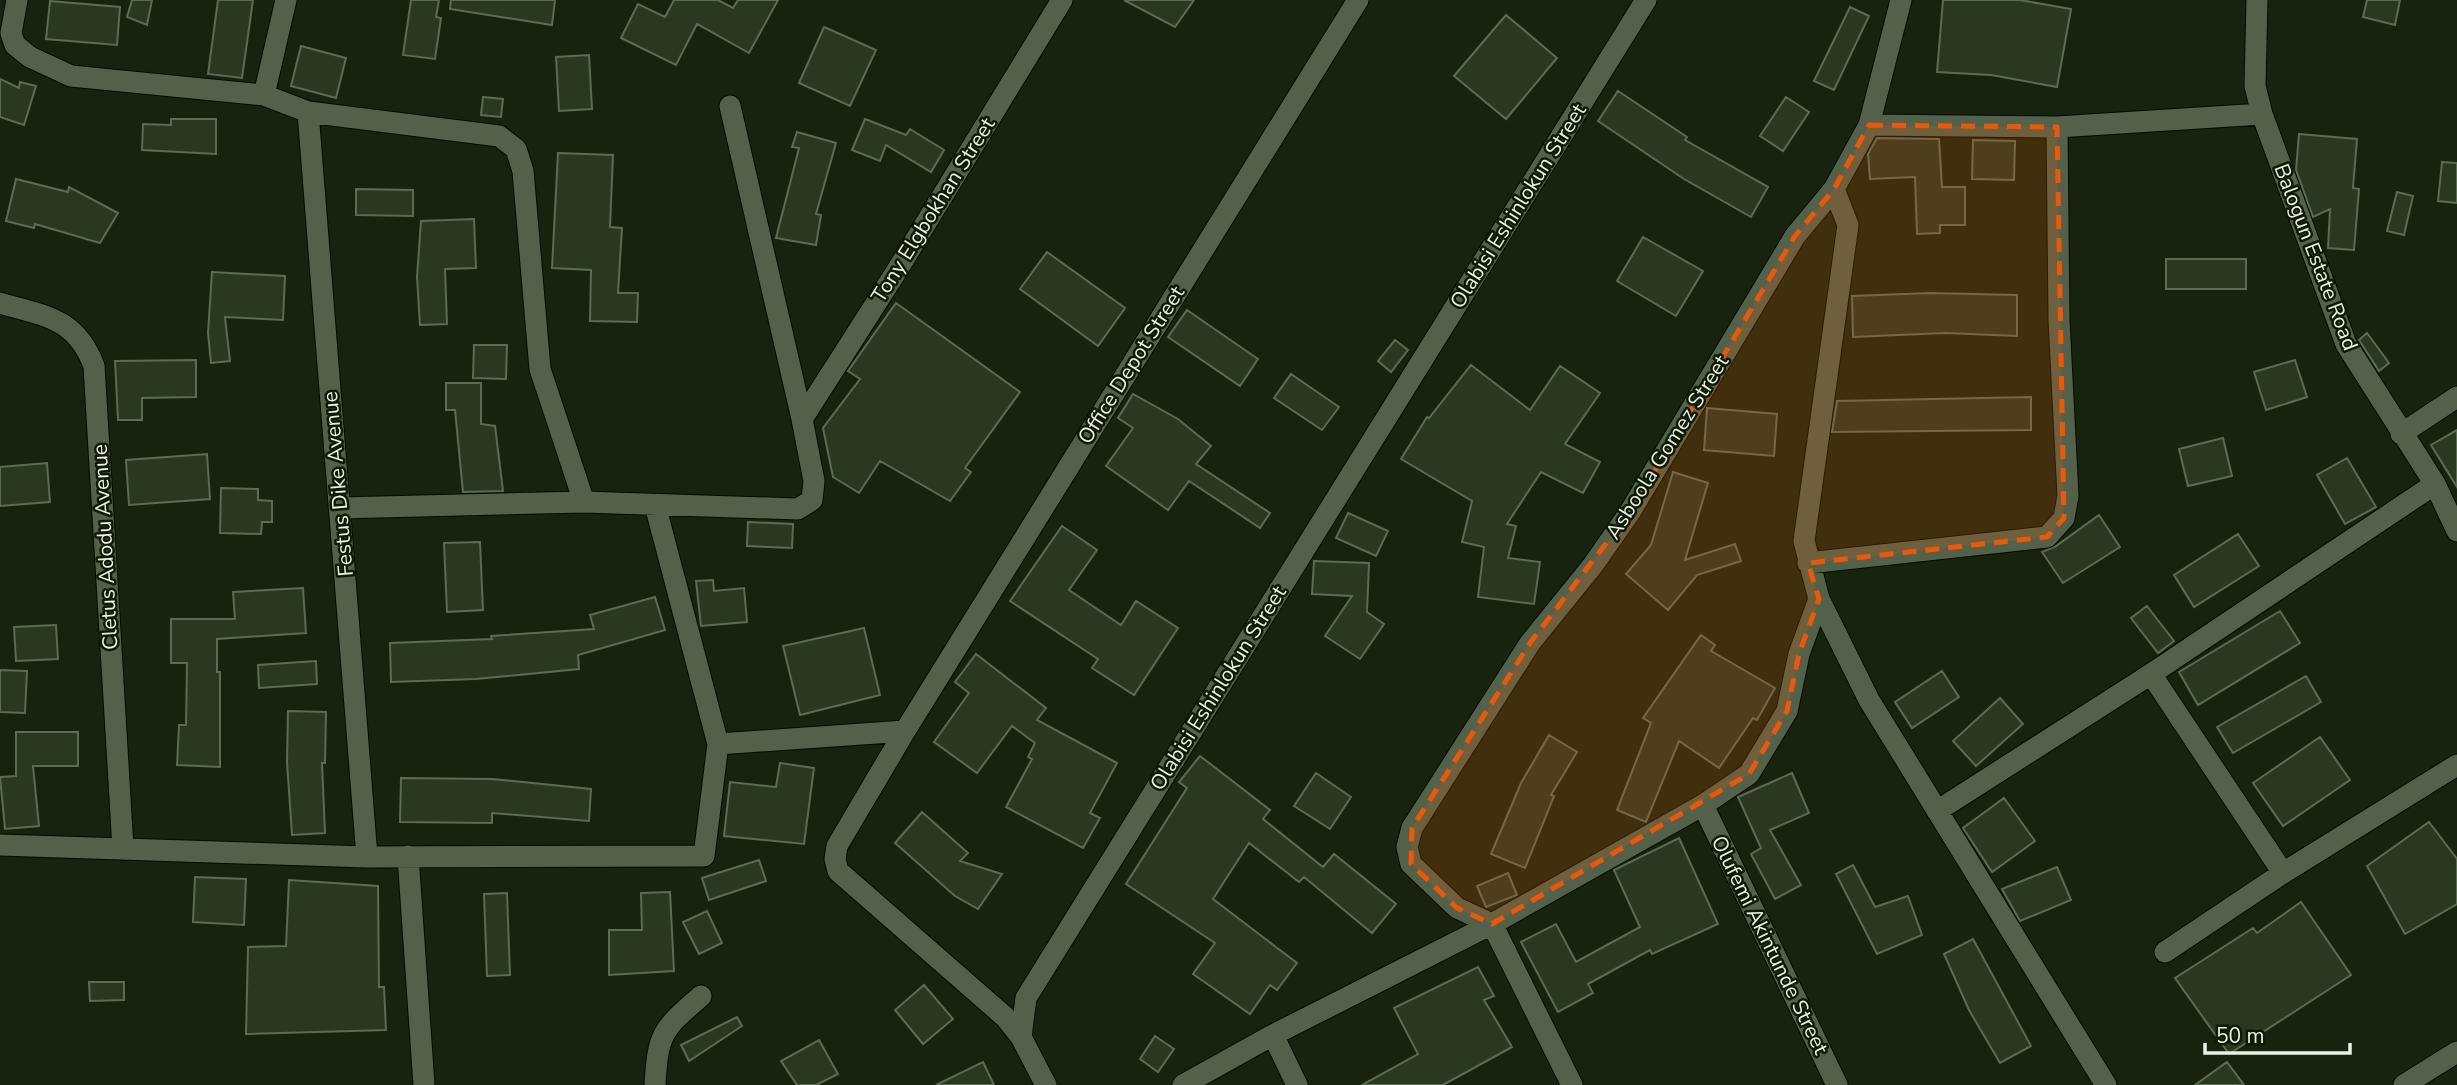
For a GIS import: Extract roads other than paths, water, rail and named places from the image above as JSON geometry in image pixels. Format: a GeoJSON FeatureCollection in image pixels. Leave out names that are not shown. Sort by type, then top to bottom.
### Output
{"type":"FeatureCollection","features":[{"type":"Feature","properties":{"kind":"street"},"geometry":{"type":"LineString","coordinates":[[18,0],[11,33],[15,45],[30,57],[71,76],[264,95],[307,112],[499,136],[516,149],[523,171],[540,369],[584,502]]}},
{"type":"Feature","properties":{"kind":"street"},"geometry":{"type":"LineString","coordinates":[[264,95],[286,0]]}},
{"type":"Feature","properties":{"kind":"street","name":"Tony Elgbokhan Street"},"geometry":{"type":"LineString","coordinates":[[802,418],[896,272],[1062,0]]}},
{"type":"Feature","properties":{"kind":"street","name":"Office Depot Street"},"geometry":{"type":"LineString","coordinates":[[905,731],[1358,0]]}},
{"type":"Feature","properties":{"kind":"street","name":"Olabisi Eshinlokun Street"},"geometry":{"type":"LineString","coordinates":[[1021,1037],[1026,998],[1646,0]]}},
{"type":"Feature","properties":{"kind":"street","name":"Asboola Gomez Street"},"geometry":{"type":"LineString","coordinates":[[1492,924],[1457,908],[1411,864],[1407,847],[1412,828],[1530,643],[1593,565],[1630,512],[1795,236],[1835,189],[1869,125],[1900,0]]}},
{"type":"Feature","properties":{"kind":"street","name":"Balogun Estate Road"},"geometry":{"type":"LineString","coordinates":[[2257,0],[2255,86],[2262,114],[2346,344],[2400,434],[2435,484],[2457,531]]}},
{"type":"Feature","properties":{"kind":"street"},"geometry":{"type":"LineString","coordinates":[[340,508],[584,502],[798,509],[812,500],[814,481],[802,418],[730,106]]}},
{"type":"Feature","properties":{"kind":"street","name":"Festus Dike Avenue"},"geometry":{"type":"LineString","coordinates":[[307,112],[367,857]]}},
{"type":"Feature","properties":{"kind":"street"},"geometry":{"type":"LineString","coordinates":[[1869,125],[2057,127],[2262,114]]}},
{"type":"Feature","properties":{"kind":"street"},"geometry":{"type":"LineString","coordinates":[[1808,563],[2047,537],[2064,518],[2068,496],[2059,320],[2057,127]]}},
{"type":"Feature","properties":{"kind":"street"},"geometry":{"type":"LineString","coordinates":[[1835,189],[1848,225],[1804,541],[1819,600],[1869,700],[2106,1085]]}},
{"type":"Feature","properties":{"kind":"street","name":"Cletus Adodu Avenue"},"geometry":{"type":"LineString","coordinates":[[0,303],[61,320],[86,343],[94,366],[123,848]]}},
{"type":"Feature","properties":{"kind":"street"},"geometry":{"type":"LineString","coordinates":[[2400,434],[2457,397]]}},
{"type":"Feature","properties":{"kind":"street"},"geometry":{"type":"LineString","coordinates":[[1937,811],[2151,674],[2435,484]]}},
{"type":"Feature","properties":{"kind":"street"},"geometry":{"type":"LineString","coordinates":[[0,845],[367,857],[704,856],[718,744],[655,505]]}},
{"type":"Feature","properties":{"kind":"street"},"geometry":{"type":"LineString","coordinates":[[1183,1085],[1272,1035],[1492,924],[1703,805],[1749,774],[1787,711],[1798,654],[1819,600]]}},
{"type":"Feature","properties":{"kind":"street"},"geometry":{"type":"LineString","coordinates":[[2151,674],[2283,873]]}},
{"type":"Feature","properties":{"kind":"street"},"geometry":{"type":"LineString","coordinates":[[718,744],[905,731]]}},
{"type":"Feature","properties":{"kind":"street"},"geometry":{"type":"LineString","coordinates":[[905,731],[837,846],[835,859],[838,871],[1005,1017],[1021,1037],[1046,1085]]}},
{"type":"Feature","properties":{"kind":"street"},"geometry":{"type":"LineString","coordinates":[[2165,952],[2283,873],[2457,765]]}},
{"type":"Feature","properties":{"kind":"street","name":"Olufemi Akintunde Street"},"geometry":{"type":"LineString","coordinates":[[1703,805],[1837,1085]]}},
{"type":"Feature","properties":{"kind":"street"},"geometry":{"type":"LineString","coordinates":[[408,856],[424,1085]]}},
{"type":"Feature","properties":{"kind":"street"},"geometry":{"type":"LineString","coordinates":[[1492,924],[1572,1085]]}},
{"type":"Feature","properties":{"kind":"street"},"geometry":{"type":"LineString","coordinates":[[655,1085],[661,1036],[669,1024],[701,996]]}},
{"type":"Feature","properties":{"kind":"street"},"geometry":{"type":"LineString","coordinates":[[1272,1035],[1297,1085]]}},
{"type":"Feature","properties":{"kind":"street"},"geometry":{"type":"LineString","coordinates":[[2404,1085],[2457,1052]]}}]}
